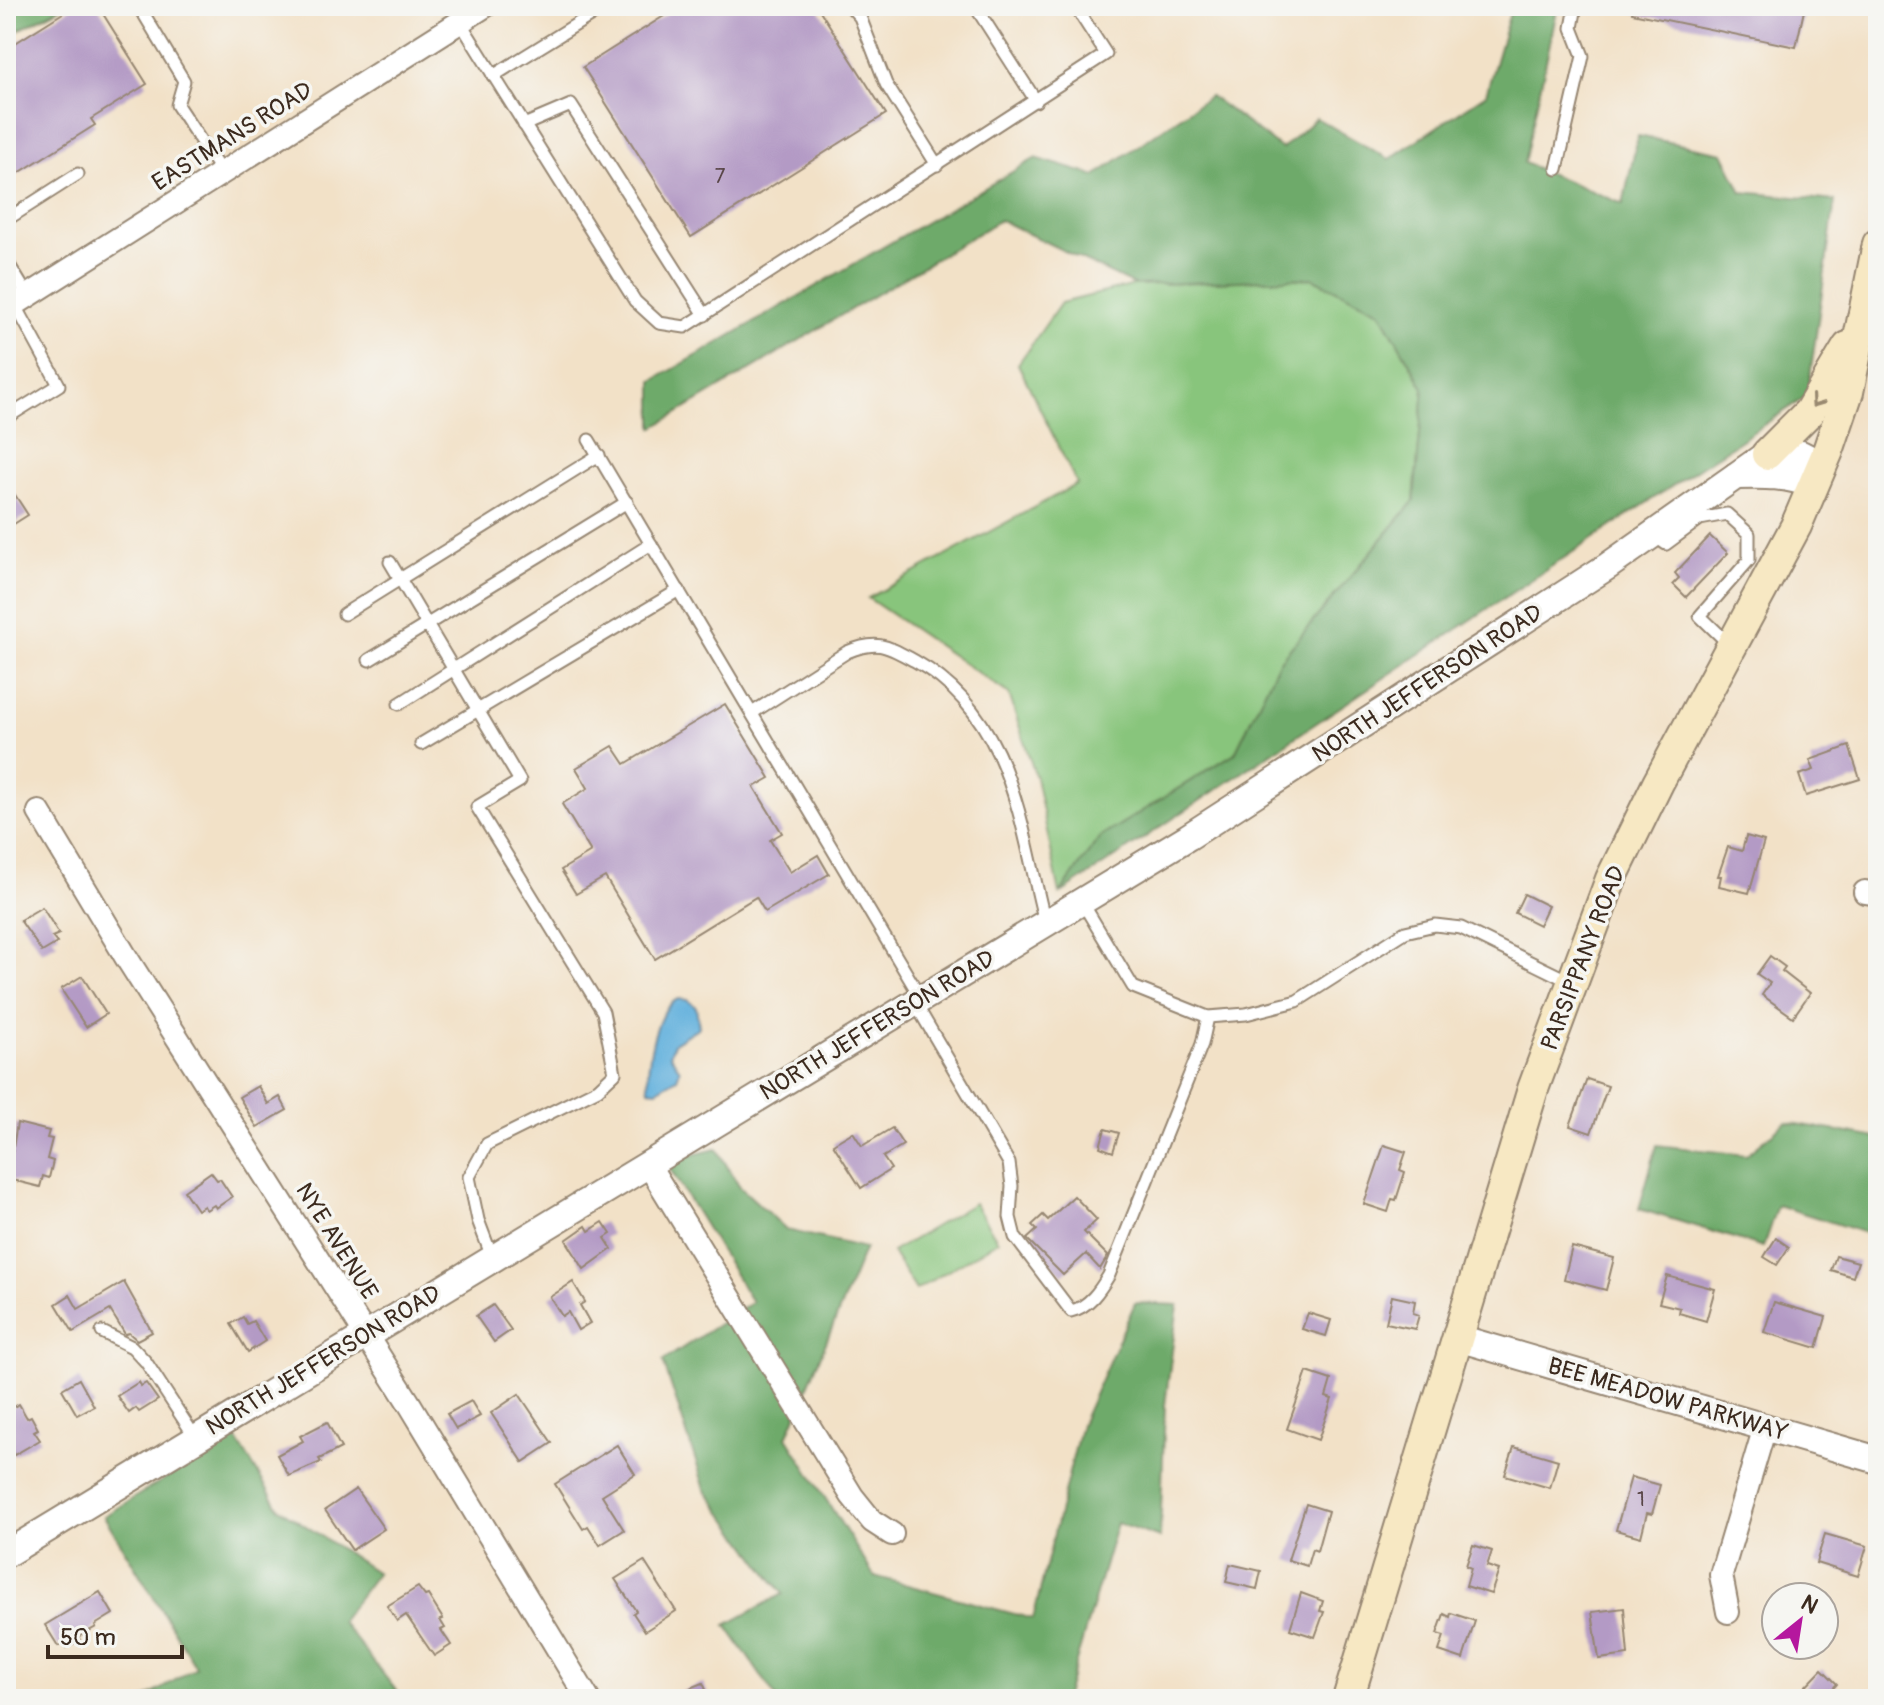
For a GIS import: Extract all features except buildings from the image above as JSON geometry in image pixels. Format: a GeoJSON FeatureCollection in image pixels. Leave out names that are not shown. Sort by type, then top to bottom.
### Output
{"type":"FeatureCollection","features":[{"type":"Feature","properties":{"kind":"main road","name":"PARSIPPANY ROAD"},"geometry":{"type":"LineString","coordinates":[[1348,1699],[1533,1089],[1611,879],[1658,783],[1796,526],[1818,475],[1848,392],[1878,244]]}},
{"type":"Feature","properties":{"kind":"main road"},"geometry":{"type":"LineString","coordinates":[[1767,454],[1791,433],[1822,395],[1846,352],[1865,308]]}},
{"type":"Feature","properties":{"kind":"street","name":"EASTMANS ROAD"},"geometry":{"type":"LineString","coordinates":[[16,303],[474,11]]}},
{"type":"Feature","properties":{"kind":"street"},"geometry":{"type":"LineString","coordinates":[[1767,454],[1801,454],[1818,475]]}},
{"type":"Feature","properties":{"kind":"street","name":"NORTH JEFFERSON ROAD"},"geometry":{"type":"LineString","coordinates":[[6,1554],[1188,837],[1466,659],[1767,454]]}},
{"type":"Feature","properties":{"kind":"street"},"geometry":{"type":"LineString","coordinates":[[1736,476],[1818,475]]}},
{"type":"Feature","properties":{"kind":"street","name":"NYE AVENUE"},"geometry":{"type":"LineString","coordinates":[[39,812],[126,957],[365,1334],[588,1699]]}},
{"type":"Feature","properties":{"kind":"street"},"geometry":{"type":"LineString","coordinates":[[648,1164],[852,1496],[872,1521],[892,1534]]}},
{"type":"Feature","properties":{"kind":"street","name":"BEE MEADOW PARKWAY"},"geometry":{"type":"LineString","coordinates":[[1458,1338],[1878,1460]]}},
{"type":"Feature","properties":{"kind":"street"},"geometry":{"type":"LineString","coordinates":[[1728,1612],[1721,1575],[1765,1427]]}},
{"type":"Feature","properties":{"kind":"lane"},"geometry":{"type":"LineString","coordinates":[[139,6],[184,81],[177,105],[222,173]]}},
{"type":"Feature","properties":{"kind":"lane"},"geometry":{"type":"LineString","coordinates":[[493,76],[606,6]]}},
{"type":"Feature","properties":{"kind":"lane"},"geometry":{"type":"LineString","coordinates":[[850,6],[860,17],[886,84],[937,165]]}},
{"type":"Feature","properties":{"kind":"lane"},"geometry":{"type":"LineString","coordinates":[[975,6],[1036,101]]}},
{"type":"Feature","properties":{"kind":"lane"},"geometry":{"type":"LineString","coordinates":[[474,11],[493,76],[635,301],[659,323],[685,327],[1106,54],[1075,6]]}},
{"type":"Feature","properties":{"kind":"lane"},"geometry":{"type":"LineString","coordinates":[[1557,169],[1583,56],[1572,28],[1576,6]]}},
{"type":"Feature","properties":{"kind":"lane"},"geometry":{"type":"LineString","coordinates":[[524,125],[571,105],[705,315]]}},
{"type":"Feature","properties":{"kind":"lane"},"geometry":{"type":"LineString","coordinates":[[6,220],[78,174]]}},
{"type":"Feature","properties":{"kind":"lane"},"geometry":{"type":"LineString","coordinates":[[6,260],[16,303],[59,385],[6,418]]}},
{"type":"Feature","properties":{"kind":"lane"},"geometry":{"type":"LineString","coordinates":[[589,440],[752,713],[1009,1163],[1012,1186],[1010,1217],[1015,1237],[1071,1311],[1096,1294],[1109,1275],[1202,1044],[1208,1017]]}},
{"type":"Feature","properties":{"kind":"lane"},"geometry":{"type":"LineString","coordinates":[[344,614],[599,455]]}},
{"type":"Feature","properties":{"kind":"lane"},"geometry":{"type":"LineString","coordinates":[[369,660],[627,502]]}},
{"type":"Feature","properties":{"kind":"lane"},"geometry":{"type":"LineString","coordinates":[[1652,535],[1666,544],[1700,519],[1727,514],[1749,534],[1749,560],[1700,616],[1731,646]]}},
{"type":"Feature","properties":{"kind":"lane"},"geometry":{"type":"LineString","coordinates":[[399,704],[651,544]]}},
{"type":"Feature","properties":{"kind":"lane"},"geometry":{"type":"LineString","coordinates":[[390,562],[520,781],[477,807],[603,1012],[615,1073],[598,1089],[487,1144],[469,1177],[478,1220],[492,1258]]}},
{"type":"Feature","properties":{"kind":"lane"},"geometry":{"type":"LineString","coordinates":[[421,744],[679,590]]}},
{"type":"Feature","properties":{"kind":"lane"},"geometry":{"type":"LineString","coordinates":[[752,713],[862,645],[877,643],[936,675],[973,712],[1003,765],[1019,805],[1046,923]]}},
{"type":"Feature","properties":{"kind":"lane"},"geometry":{"type":"LineString","coordinates":[[1082,901],[1133,987],[1208,1017],[1246,1014],[1297,1001],[1405,932],[1435,925],[1461,928],[1572,983]]}},
{"type":"Feature","properties":{"kind":"lane"},"geometry":{"type":"LineString","coordinates":[[102,1332],[132,1347],[146,1362],[196,1438]]}},
{"type":"Feature","properties":{"kind":"green space"},"geometry":{"type":"Polygon","coordinates":[[[6,6],[64,6],[6,37],[6,6]]]}},
{"type":"Feature","properties":{"kind":"green space"},"geometry":{"type":"Polygon","coordinates":[[[1512,6],[1558,6],[1524,163],[1623,204],[1638,136],[1723,153],[1742,192],[1835,201],[1809,384],[1804,398],[1060,894],[1099,838],[1235,753],[1279,662],[1414,501],[1424,388],[1380,311],[1312,278],[1134,285],[1000,220],[653,428],[653,381],[1036,158],[1095,176],[1210,96],[1282,149],[1316,118],[1389,159],[1486,94],[1512,6]]]}},
{"type":"Feature","properties":{"kind":"green space"},"geometry":{"type":"Polygon","coordinates":[[[1312,278],[1380,311],[1424,388],[1414,501],[1279,662],[1235,753],[1099,838],[1060,894],[1036,778],[1009,694],[868,598],[1077,484],[1018,364],[1061,303],[1134,285],[1312,278]]]}},
{"type":"Feature","properties":{"kind":"green space"},"geometry":{"type":"Polygon","coordinates":[[[1786,1122],[1878,1138],[1878,1237],[1777,1205],[1763,1247],[1639,1209],[1657,1145],[1746,1155],[1786,1122]]]}},
{"type":"Feature","properties":{"kind":"green space"},"geometry":{"type":"Polygon","coordinates":[[[717,1149],[739,1186],[787,1230],[865,1248],[787,1437],[874,1576],[1033,1619],[1081,1424],[1135,1303],[1178,1305],[1165,1405],[1160,1538],[1117,1523],[1065,1699],[777,1699],[726,1625],[783,1594],[705,1489],[663,1361],[752,1302],[665,1161],[717,1149]]]}},
{"type":"Feature","properties":{"kind":"green space"},"geometry":{"type":"Polygon","coordinates":[[[974,1203],[998,1241],[916,1290],[892,1252],[974,1203]]]}},
{"type":"Feature","properties":{"kind":"green space"},"geometry":{"type":"Polygon","coordinates":[[[235,1436],[279,1508],[377,1573],[341,1621],[403,1699],[145,1699],[196,1667],[104,1516],[235,1436]]]}},
{"type":"Feature","properties":{"kind":"water"},"geometry":{"type":"Polygon","coordinates":[[[678,999],[687,1000],[696,1007],[699,1027],[674,1043],[670,1055],[680,1070],[677,1078],[657,1090],[649,1089],[653,1039],[663,1014],[678,999]]]}}]}
